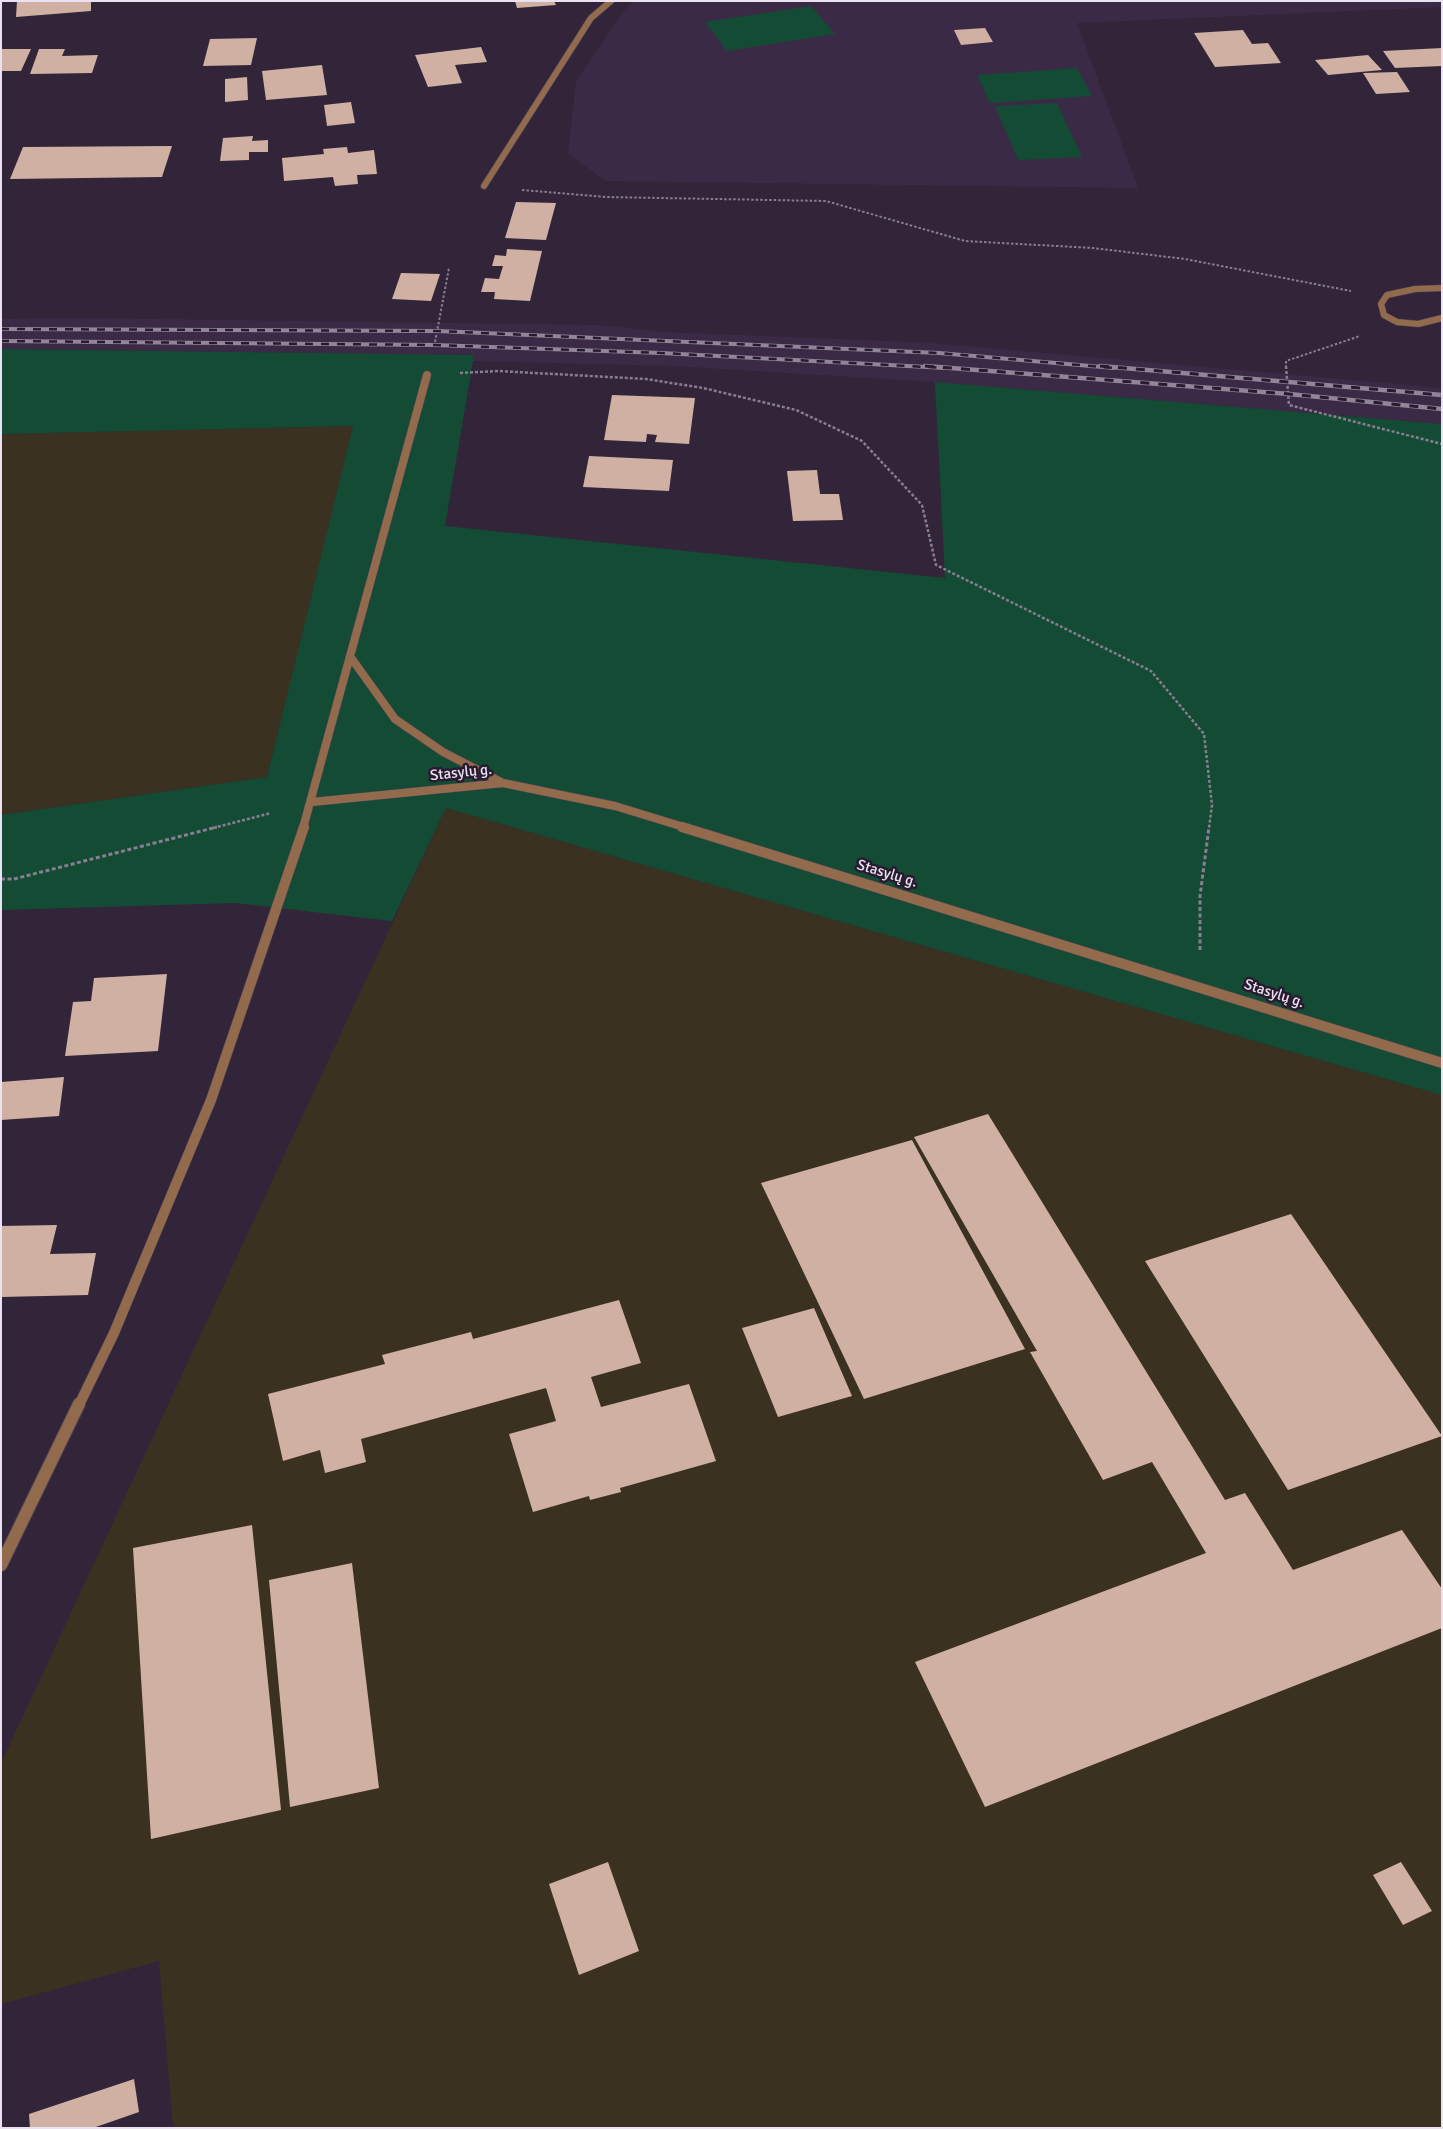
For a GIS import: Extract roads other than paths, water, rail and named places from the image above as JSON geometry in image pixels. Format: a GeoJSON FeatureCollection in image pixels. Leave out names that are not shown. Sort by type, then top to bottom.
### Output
{"type":"FeatureCollection","features":[{"type":"Feature","properties":{"kind":"street"},"geometry":{"type":"LineString","coordinates":[[484,186],[591,18],[611,1]]}},
{"type":"Feature","properties":{"kind":"street"},"geometry":{"type":"LineString","coordinates":[[1442,288],[1415,289],[1387,295],[1380,304],[1384,315],[1397,322],[1418,324],[1442,318]]}},
{"type":"Feature","properties":{"kind":"street"},"geometry":{"type":"LineString","coordinates":[[1,1566],[114,1333],[211,1100],[312,802],[427,375]]}},
{"type":"Feature","properties":{"kind":"street"},"geometry":{"type":"LineString","coordinates":[[352,659],[395,719],[443,752],[502,783]]}},
{"type":"Feature","properties":{"kind":"street","name":"Stasylų g."},"geometry":{"type":"LineString","coordinates":[[312,802],[502,783],[615,806],[1200,986],[1442,1063]]}},
{"type":"Feature","properties":{"kind":"railway"},"geometry":{"type":"LineString","coordinates":[[1,329],[438,331],[939,353],[1114,368]]}},
{"type":"Feature","properties":{"kind":"railway"},"geometry":{"type":"LineString","coordinates":[[1,341],[435,345],[661,353],[946,368]]}},
{"type":"Feature","properties":{"kind":"railway"},"geometry":{"type":"LineString","coordinates":[[925,366],[1289,394],[1442,409]]}},
{"type":"Feature","properties":{"kind":"railway"},"geometry":{"type":"LineString","coordinates":[[1100,366],[1442,395]]}}]}
